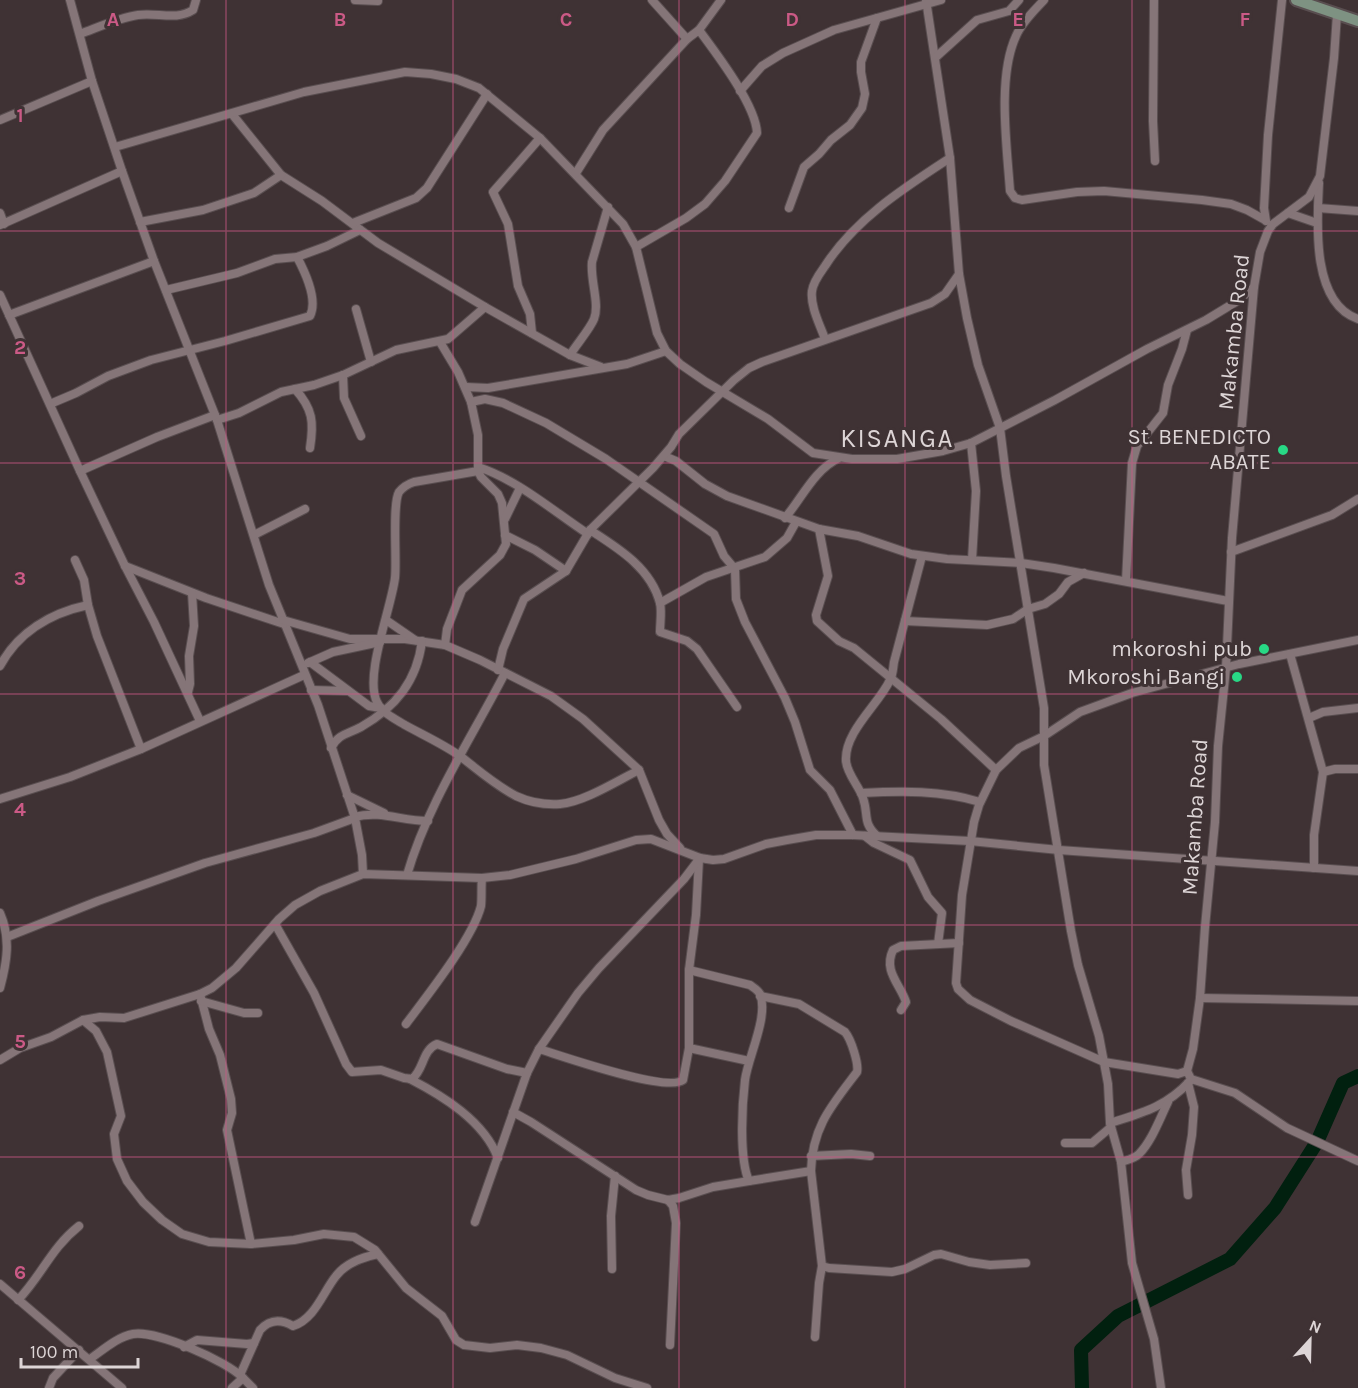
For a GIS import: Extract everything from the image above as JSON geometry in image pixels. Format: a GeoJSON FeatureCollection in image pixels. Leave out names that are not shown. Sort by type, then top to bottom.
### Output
{"type":"FeatureCollection","features":[{"type":"Feature","properties":{"kind":"main road"},"geometry":{"type":"LineString","coordinates":[[1296,0],[1358,21]]}},
{"type":"Feature","properties":{"kind":"street"},"geometry":{"type":"LineString","coordinates":[[70,0],[92,81],[122,171],[154,261],[216,417],[269,585],[311,690],[347,795],[363,855],[363,874]]}},
{"type":"Feature","properties":{"kind":"street"},"geometry":{"type":"LineString","coordinates":[[80,34],[136,15],[154,14],[175,17],[193,10],[196,0]]}},
{"type":"Feature","properties":{"kind":"street"},"geometry":{"type":"LineString","coordinates":[[355,0],[378,1]]}},
{"type":"Feature","properties":{"kind":"street"},"geometry":{"type":"LineString","coordinates":[[652,0],[687,39]]}},
{"type":"Feature","properties":{"kind":"street"},"geometry":{"type":"LineString","coordinates":[[576,173],[603,130],[687,39],[699,30],[721,0]]}},
{"type":"Feature","properties":{"kind":"street"},"geometry":{"type":"LineString","coordinates":[[740,91],[762,66],[783,53],[834,30],[927,2],[941,0]]}},
{"type":"Feature","properties":{"kind":"street"},"geometry":{"type":"LineString","coordinates":[[936,57],[977,20],[1009,11],[1019,0]]}},
{"type":"Feature","properties":{"kind":"street"},"geometry":{"type":"LineString","coordinates":[[1044,0],[1017,34],[1011,49],[1008,67],[1006,145],[1012,195],[1022,200],[1049,195],[1104,191],[1167,196],[1231,204],[1269,222],[1268,135],[1282,0]]}},
{"type":"Feature","properties":{"kind":"street"},"geometry":{"type":"LineString","coordinates":[[1154,0],[1155,161]]}},
{"type":"Feature","properties":{"kind":"street"},"geometry":{"type":"LineString","coordinates":[[927,2],[950,158],[960,274],[967,318],[978,364],[1000,428],[1044,708],[1044,765],[1071,931],[1078,965],[1099,1036],[1108,1084],[1111,1125],[1121,1162],[1132,1263],[1154,1339],[1161,1388]]}},
{"type":"Feature","properties":{"kind":"street","name":"Makamba Road"},"geometry":{"type":"LineString","coordinates":[[1187,1071],[1200,998],[1215,822],[1218,746],[1226,668],[1231,552],[1254,287],[1269,222],[1288,213],[1309,197],[1320,176],[1337,15]]}},
{"type":"Feature","properties":{"kind":"street"},"geometry":{"type":"LineString","coordinates":[[789,208],[804,167],[850,125],[862,108],[865,94],[861,62],[877,18]]}},
{"type":"Feature","properties":{"kind":"street"},"geometry":{"type":"LineString","coordinates":[[636,247],[687,218],[705,204],[725,182],[757,133],[755,120],[740,91],[699,30]]}},
{"type":"Feature","properties":{"kind":"street"},"geometry":{"type":"LineString","coordinates":[[115,147],[304,92],[405,72],[456,79],[479,88],[540,138],[623,224],[636,247],[657,333],[666,351],[680,364],[768,419],[813,453],[840,458],[897,459],[943,452],[971,443],[1187,330],[1239,300],[1254,287]]}},
{"type":"Feature","properties":{"kind":"street"},"geometry":{"type":"LineString","coordinates":[[0,120],[92,81]]}},
{"type":"Feature","properties":{"kind":"street"},"geometry":{"type":"LineString","coordinates":[[353,223],[416,198],[427,188],[487,94]]}},
{"type":"Feature","properties":{"kind":"street"},"geometry":{"type":"LineString","coordinates":[[232,114],[281,175],[322,201],[360,230],[485,308],[570,355],[601,367]]}},
{"type":"Feature","properties":{"kind":"street"},"geometry":{"type":"LineString","coordinates":[[532,333],[530,314],[519,286],[508,224],[494,192],[540,138]]}},
{"type":"Feature","properties":{"kind":"street"},"geometry":{"type":"LineString","coordinates":[[825,339],[813,305],[812,291],[828,260],[856,228],[887,200],[950,158]]}},
{"type":"Feature","properties":{"kind":"street"},"geometry":{"type":"LineString","coordinates":[[0,213],[2,224],[122,171]]}},
{"type":"Feature","properties":{"kind":"street"},"geometry":{"type":"LineString","coordinates":[[140,222],[203,210],[254,193],[281,175]]}},
{"type":"Feature","properties":{"kind":"street"},"geometry":{"type":"LineString","coordinates":[[1320,176],[1317,224],[1324,278],[1340,308],[1348,315],[1358,318]]}},
{"type":"Feature","properties":{"kind":"street"},"geometry":{"type":"LineString","coordinates":[[570,355],[594,319],[596,308],[592,262],[608,207]]}},
{"type":"Feature","properties":{"kind":"street"},"geometry":{"type":"LineString","coordinates":[[1318,208],[1358,212]]}},
{"type":"Feature","properties":{"kind":"street"},"geometry":{"type":"LineString","coordinates":[[1288,213],[1317,224]]}},
{"type":"Feature","properties":{"kind":"street"},"geometry":{"type":"LineString","coordinates":[[166,290],[237,273],[275,260],[297,257],[360,230]]}},
{"type":"Feature","properties":{"kind":"street"},"geometry":{"type":"LineString","coordinates":[[50,404],[108,376],[151,360],[310,316],[313,310],[309,287],[297,257]]}},
{"type":"Feature","properties":{"kind":"street"},"geometry":{"type":"LineString","coordinates":[[9,315],[154,261]]}},
{"type":"Feature","properties":{"kind":"street"},"geometry":{"type":"LineString","coordinates":[[407,875],[414,850],[502,671],[503,649],[524,599],[540,586],[567,571],[589,532],[664,456],[680,434],[749,368],[931,303],[945,294],[960,274]]}},
{"type":"Feature","properties":{"kind":"street"},"geometry":{"type":"LineString","coordinates":[[0,295],[80,471],[200,721]]}},
{"type":"Feature","properties":{"kind":"street"},"geometry":{"type":"LineString","coordinates":[[80,471],[157,437],[216,417],[239,413],[281,392],[343,375],[396,350],[440,342],[456,334],[485,308]]}},
{"type":"Feature","properties":{"kind":"street"},"geometry":{"type":"LineString","coordinates":[[356,309],[371,362]]}},
{"type":"Feature","properties":{"kind":"street"},"geometry":{"type":"LineString","coordinates":[[1126,581],[1132,464],[1137,446],[1163,413],[1168,385],[1187,330]]}},
{"type":"Feature","properties":{"kind":"street"},"geometry":{"type":"LineString","coordinates":[[440,342],[466,387],[471,402],[478,435],[478,469],[481,477],[498,495],[502,503],[506,544],[500,555],[472,580],[458,598],[447,628],[445,645]]}},
{"type":"Feature","properties":{"kind":"street"},"geometry":{"type":"LineString","coordinates":[[466,387],[488,388],[627,364],[666,351]]}},
{"type":"Feature","properties":{"kind":"street"},"geometry":{"type":"LineString","coordinates":[[343,375],[344,398],[362,436]]}},
{"type":"Feature","properties":{"kind":"street"},"geometry":{"type":"LineString","coordinates":[[295,389],[304,399],[312,420],[310,448]]}},
{"type":"Feature","properties":{"kind":"street"},"geometry":{"type":"LineString","coordinates":[[471,402],[485,399],[519,409],[584,446],[714,534],[724,555],[735,569],[736,599],[745,622],[785,698],[810,770],[830,790],[853,835]]}},
{"type":"Feature","properties":{"kind":"street"},"geometry":{"type":"LineString","coordinates":[[971,443],[976,491],[972,560]]}},
{"type":"Feature","properties":{"kind":"street"},"geometry":{"type":"LineString","coordinates":[[664,456],[676,461],[705,484],[727,496],[796,522],[858,536],[922,556],[1021,563],[1228,601]]}},
{"type":"Feature","properties":{"kind":"street"},"geometry":{"type":"LineString","coordinates":[[785,518],[817,475],[830,462],[840,458]]}},
{"type":"Feature","properties":{"kind":"street"},"geometry":{"type":"LineString","coordinates":[[382,710],[376,701],[374,677],[396,568],[395,509],[399,492],[414,482],[478,469],[500,475],[625,554],[639,566],[651,582],[660,603],[660,632],[687,641],[697,649],[737,707]]}},
{"type":"Feature","properties":{"kind":"street"},"geometry":{"type":"LineString","coordinates":[[504,520],[520,488]]}},
{"type":"Feature","properties":{"kind":"street"},"geometry":{"type":"LineString","coordinates":[[1231,552],[1332,515],[1358,499]]}},
{"type":"Feature","properties":{"kind":"street"},"geometry":{"type":"LineString","coordinates":[[255,535],[305,508]]}},
{"type":"Feature","properties":{"kind":"street"},"geometry":{"type":"LineString","coordinates":[[660,603],[706,578],[765,557],[787,538],[796,522]]}},
{"type":"Feature","properties":{"kind":"street"},"geometry":{"type":"LineString","coordinates":[[819,529],[828,576],[816,615],[817,621],[839,641],[854,648],[941,719],[996,770]]}},
{"type":"Feature","properties":{"kind":"street"},"geometry":{"type":"LineString","coordinates":[[505,535],[535,550],[567,571]]}},
{"type":"Feature","properties":{"kind":"street"},"geometry":{"type":"LineString","coordinates":[[877,836],[869,829],[865,803],[849,771],[846,754],[860,723],[891,679],[922,556]]}},
{"type":"Feature","properties":{"kind":"street"},"geometry":{"type":"LineString","coordinates":[[75,560],[84,580],[97,636],[141,749]]}},
{"type":"Feature","properties":{"kind":"street"},"geometry":{"type":"LineString","coordinates":[[125,566],[192,593],[284,622],[341,637],[381,641],[419,641],[445,645],[502,671],[551,696],[582,719],[639,770],[659,819],[667,834],[681,849]]}},
{"type":"Feature","properties":{"kind":"street"},"geometry":{"type":"LineString","coordinates":[[904,621],[987,625],[1013,619],[1028,609],[1045,604],[1054,598],[1068,582],[1084,573]]}},
{"type":"Feature","properties":{"kind":"street"},"geometry":{"type":"LineString","coordinates":[[188,692],[189,656],[194,626],[192,593]]}},
{"type":"Feature","properties":{"kind":"street"},"geometry":{"type":"LineString","coordinates":[[0,666],[14,644],[30,630],[70,609],[88,605]]}},
{"type":"Feature","properties":{"kind":"street"},"geometry":{"type":"LineString","coordinates":[[386,620],[419,641]]}},
{"type":"Feature","properties":{"kind":"street"},"geometry":{"type":"LineString","coordinates":[[1188,1195],[1186,1170],[1194,1107],[1187,1071],[1178,1074],[1104,1062],[1011,1022],[962,995],[958,989],[956,983],[962,895],[969,862],[970,841],[980,802],[996,770],[1019,748],[1099,705],[1200,673],[1358,640]]}},
{"type":"Feature","properties":{"kind":"street"},"geometry":{"type":"LineString","coordinates":[[301,666],[333,652],[381,641]]}},
{"type":"Feature","properties":{"kind":"street"},"geometry":{"type":"LineString","coordinates":[[331,748],[341,735],[352,732],[382,710],[409,682],[418,663],[419,641]]}},
{"type":"Feature","properties":{"kind":"street"},"geometry":{"type":"LineString","coordinates":[[1290,654],[1323,772],[1314,835],[1314,868]]}},
{"type":"Feature","properties":{"kind":"street"},"geometry":{"type":"LineString","coordinates":[[310,662],[369,706],[382,710],[460,756],[496,784],[517,796],[539,804],[561,804],[576,800],[639,770]]}},
{"type":"Feature","properties":{"kind":"street"},"geometry":{"type":"LineString","coordinates":[[0,799],[70,777],[141,749],[304,675]]}},
{"type":"Feature","properties":{"kind":"street"},"geometry":{"type":"LineString","coordinates":[[311,690],[348,691]]}},
{"type":"Feature","properties":{"kind":"street"},"geometry":{"type":"LineString","coordinates":[[1309,718],[1323,712],[1358,708]]}},
{"type":"Feature","properties":{"kind":"street"},"geometry":{"type":"LineString","coordinates":[[1323,772],[1335,769],[1358,769]]}},
{"type":"Feature","properties":{"kind":"street"},"geometry":{"type":"LineString","coordinates":[[861,793],[900,790],[946,793],[980,802]]}},
{"type":"Feature","properties":{"kind":"street"},"geometry":{"type":"LineString","coordinates":[[347,795],[386,814],[403,819],[428,821]]}},
{"type":"Feature","properties":{"kind":"street"},"geometry":{"type":"LineString","coordinates":[[8,937],[98,901],[205,863],[314,833],[372,813],[386,814]]}},
{"type":"Feature","properties":{"kind":"street"},"geometry":{"type":"LineString","coordinates":[[0,1060],[20,1048],[51,1037],[83,1020],[100,1017],[124,1018],[201,998],[236,968],[289,910],[306,898],[363,874],[482,878],[530,872],[636,840],[651,839],[700,858],[713,860],[724,859],[766,844],[807,837],[853,835],[970,841],[1211,862],[1358,871]]}},
{"type":"Feature","properties":{"kind":"street"},"geometry":{"type":"LineString","coordinates":[[864,836],[904,856],[914,866],[924,891],[942,913],[938,944]]}},
{"type":"Feature","properties":{"kind":"street"},"geometry":{"type":"LineString","coordinates":[[539,1049],[637,1078],[676,1083],[683,1080],[689,1048],[689,970],[700,858]]}},
{"type":"Feature","properties":{"kind":"street"},"geometry":{"type":"LineString","coordinates":[[475,1222],[527,1073],[539,1049],[598,968],[684,879],[700,858]]}},
{"type":"Feature","properties":{"kind":"street"},"geometry":{"type":"LineString","coordinates":[[406,1024],[436,983],[477,918],[481,904],[482,878]]}},
{"type":"Feature","properties":{"kind":"street"},"geometry":{"type":"LineString","coordinates":[[0,913],[8,937],[6,963],[0,988]]}},
{"type":"Feature","properties":{"kind":"street"},"geometry":{"type":"LineString","coordinates":[[275,924],[318,1002],[348,1069],[355,1073],[381,1070],[410,1079],[441,1095],[463,1114],[491,1144],[498,1158]]}},
{"type":"Feature","properties":{"kind":"street"},"geometry":{"type":"LineString","coordinates":[[901,1010],[906,1002],[893,979],[890,960],[892,950],[901,946],[958,943]]}},
{"type":"Feature","properties":{"kind":"street"},"geometry":{"type":"LineString","coordinates":[[689,970],[750,985],[760,996],[758,1034],[745,1080],[743,1163],[749,1181]]}},
{"type":"Feature","properties":{"kind":"street"},"geometry":{"type":"LineString","coordinates":[[760,996],[791,1001],[845,1032],[851,1043],[858,1069],[824,1117],[817,1131],[811,1156],[810,1171],[822,1266],[815,1337]]}},
{"type":"Feature","properties":{"kind":"street"},"geometry":{"type":"LineString","coordinates":[[201,998],[244,1013],[258,1014]]}},
{"type":"Feature","properties":{"kind":"street"},"geometry":{"type":"LineString","coordinates":[[201,998],[220,1055],[231,1100],[232,1113],[227,1130],[251,1244]]}},
{"type":"Feature","properties":{"kind":"street"},"geometry":{"type":"LineString","coordinates":[[1200,998],[1358,1001]]}},
{"type":"Feature","properties":{"kind":"street"},"geometry":{"type":"LineString","coordinates":[[83,1020],[96,1031],[107,1052],[121,1116],[114,1134],[117,1159],[127,1181],[143,1202],[162,1220],[182,1234],[209,1242],[251,1244],[294,1240],[324,1234],[354,1237],[375,1250],[412,1293],[442,1316],[456,1340],[464,1345],[490,1348],[517,1345],[541,1348],[567,1355],[615,1378],[647,1388]]}},
{"type":"Feature","properties":{"kind":"street"},"geometry":{"type":"LineString","coordinates":[[410,1079],[416,1077],[430,1048],[436,1044],[507,1069],[527,1073]]}},
{"type":"Feature","properties":{"kind":"street"},"geometry":{"type":"LineString","coordinates":[[689,1048],[749,1061]]}},
{"type":"Feature","properties":{"kind":"street"},"geometry":{"type":"LineString","coordinates":[[1121,1162],[1139,1154],[1168,1102],[1190,1081]]}},
{"type":"Feature","properties":{"kind":"street"},"geometry":{"type":"LineString","coordinates":[[1190,1081],[1235,1093],[1287,1128],[1358,1161]]}},
{"type":"Feature","properties":{"kind":"street"},"geometry":{"type":"LineString","coordinates":[[1065,1143],[1092,1143],[1111,1125],[1168,1102]]}},
{"type":"Feature","properties":{"kind":"street"},"geometry":{"type":"LineString","coordinates":[[513,1112],[648,1195],[668,1200],[713,1187],[810,1171]]}},
{"type":"Feature","properties":{"kind":"street"},"geometry":{"type":"LineString","coordinates":[[811,1156],[851,1154],[870,1156]]}},
{"type":"Feature","properties":{"kind":"street"},"geometry":{"type":"LineString","coordinates":[[612,1269],[611,1216],[615,1176]]}},
{"type":"Feature","properties":{"kind":"street"},"geometry":{"type":"LineString","coordinates":[[668,1200],[673,1206],[676,1223],[670,1345]]}},
{"type":"Feature","properties":{"kind":"street"},"geometry":{"type":"LineString","coordinates":[[18,1300],[38,1276],[60,1243],[79,1226]]}},
{"type":"Feature","properties":{"kind":"street"},"geometry":{"type":"LineString","coordinates":[[232,1388],[241,1377],[254,1343],[265,1324],[276,1320],[293,1326],[302,1323],[345,1267],[368,1256],[378,1254]]}},
{"type":"Feature","properties":{"kind":"street"},"geometry":{"type":"LineString","coordinates":[[822,1266],[892,1272],[941,1254],[990,1265],[1026,1263]]}},
{"type":"Feature","properties":{"kind":"street"},"geometry":{"type":"LineString","coordinates":[[0,1284],[122,1388]]}},
{"type":"Feature","properties":{"kind":"street"},"geometry":{"type":"LineString","coordinates":[[90,1359],[122,1338],[134,1334],[149,1334],[167,1338],[232,1369],[253,1388]]}},
{"type":"Feature","properties":{"kind":"street"},"geometry":{"type":"LineString","coordinates":[[184,1347],[197,1340],[254,1343]]}},
{"type":"Feature","properties":{"kind":"street"},"geometry":{"type":"LineString","coordinates":[[49,1388],[53,1378],[79,1350]]}},
{"type":"Feature","properties":{"kind":"waterway"},"geometry":{"type":"LineString","coordinates":[[1082,1388],[1081,1350],[1118,1316],[1230,1259],[1275,1208],[1317,1142],[1343,1083],[1358,1076]]}},
{"type":"Feature","properties":{"kind":"place","name":"St. BENEDICTO ABATE"},"geometry":{"type":"Point","coordinates":[1283,450]}},
{"type":"Feature","properties":{"kind":"place","name":"mkoroshi pub"},"geometry":{"type":"Point","coordinates":[1264,649]}},
{"type":"Feature","properties":{"kind":"place","name":"Mkoroshi Bangi"},"geometry":{"type":"Point","coordinates":[1237,677]}},
{"type":"Feature","properties":{"kind":"district","name":"KISANGA"},"geometry":{"type":"Point","coordinates":[897,438]}}]}
